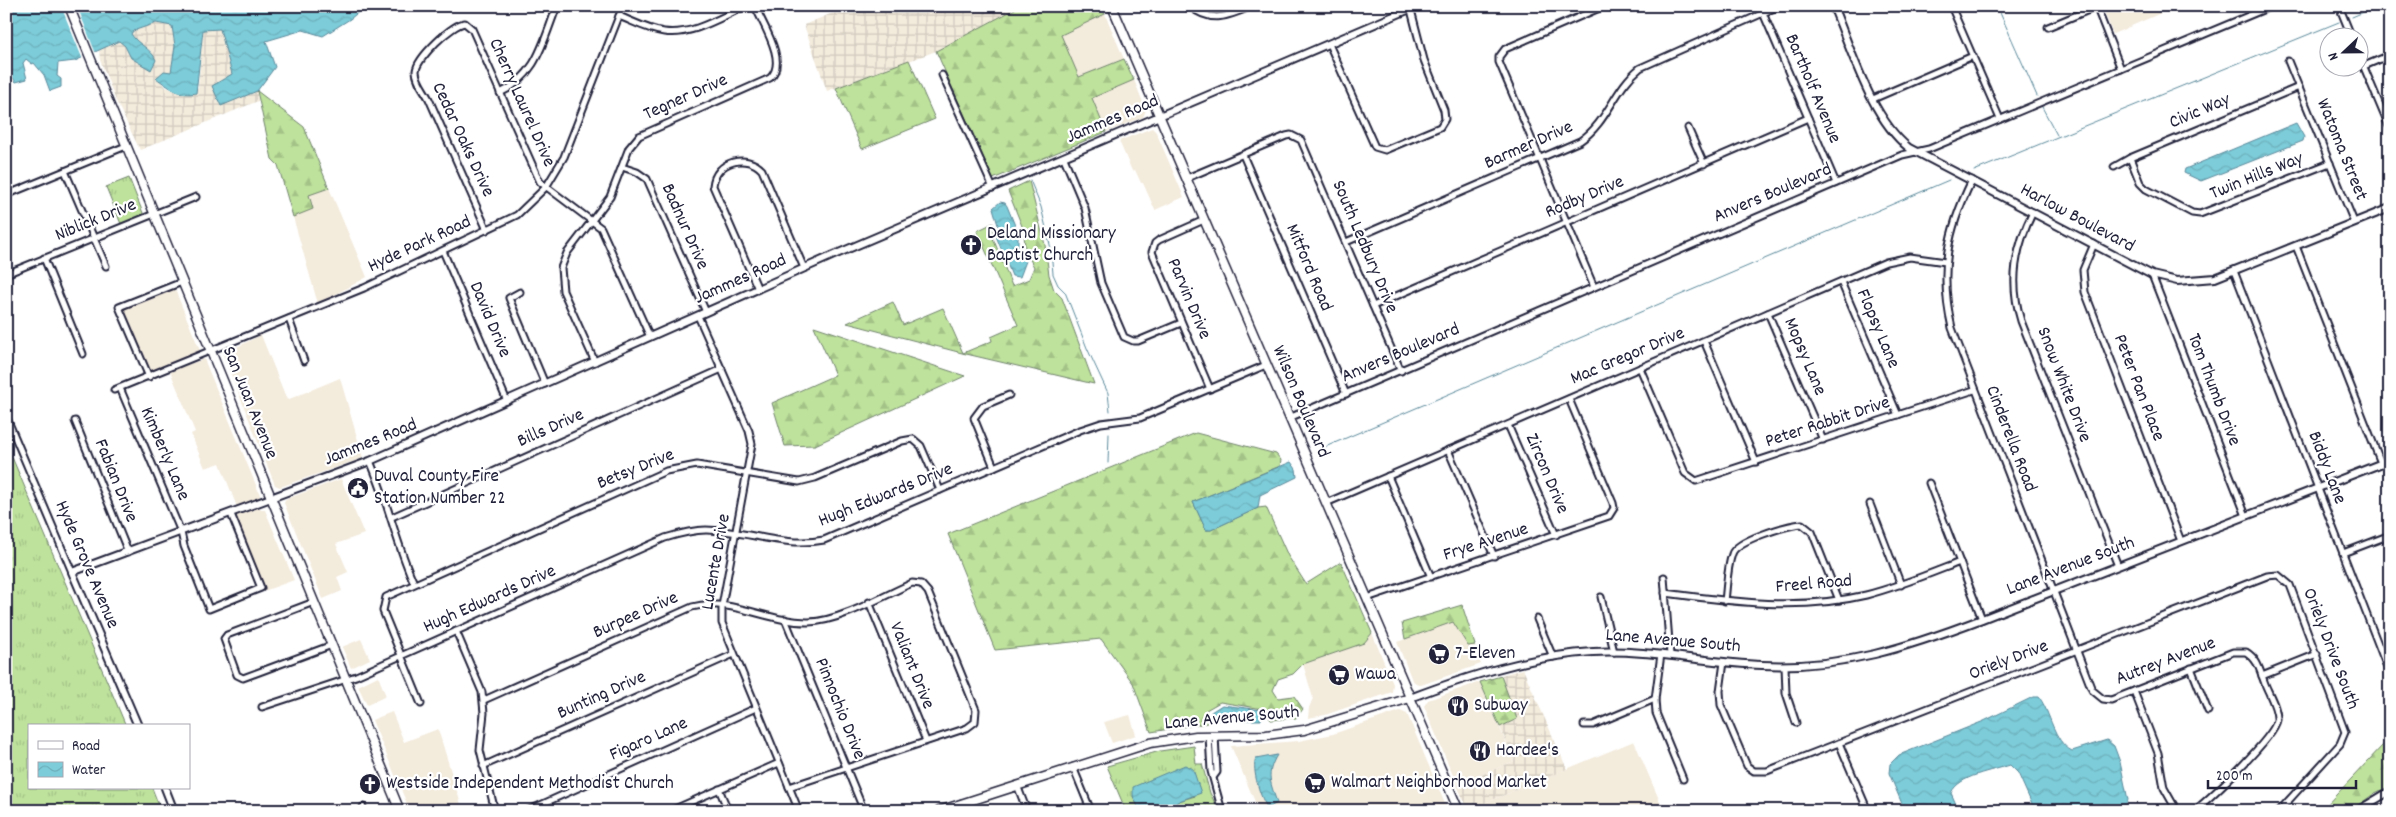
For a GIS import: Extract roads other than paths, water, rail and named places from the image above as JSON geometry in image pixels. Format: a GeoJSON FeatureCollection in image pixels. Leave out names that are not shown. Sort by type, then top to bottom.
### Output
{"type":"FeatureCollection","features":[{"type":"Feature","properties":{"kind":"main road","name":"San Juan Avenue"},"geometry":{"type":"LineString","coordinates":[[69,6],[400,811]]}},
{"type":"Feature","properties":{"kind":"main road","name":"Wilson Boulevard"},"geometry":{"type":"LineString","coordinates":[[1112,6],[1459,811]]}},
{"type":"Feature","properties":{"kind":"main road","name":"Lane Avenue South"},"geometry":{"type":"LineString","coordinates":[[939,811],[963,807],[1017,785],[1158,741],[1212,736],[1266,735],[1304,730],[1410,698]]}},
{"type":"Feature","properties":{"kind":"street"},"geometry":{"type":"LineString","coordinates":[[500,93],[521,81],[532,67],[557,6]]}},
{"type":"Feature","properties":{"kind":"street"},"geometry":{"type":"LineString","coordinates":[[615,6],[622,8]]}},
{"type":"Feature","properties":{"kind":"street"},"geometry":{"type":"LineString","coordinates":[[619,16],[656,30],[675,32],[695,28],[746,6]]}},
{"type":"Feature","properties":{"kind":"street","name":"Tegner Drive"},"geometry":{"type":"LineString","coordinates":[[595,362],[563,291],[560,276],[567,254],[610,197],[633,142],[644,133],[770,78],[774,74],[777,69],[777,58],[755,6]]}},
{"type":"Feature","properties":{"kind":"street"},"geometry":{"type":"LineString","coordinates":[[1190,6],[1204,16],[1219,18],[1252,6]]}},
{"type":"Feature","properties":{"kind":"street"},"geometry":{"type":"LineString","coordinates":[[1594,287],[1500,68],[1499,57],[1505,49],[1604,6]]}},
{"type":"Feature","properties":{"kind":"street","name":"Bartholf Avenue"},"geometry":{"type":"LineString","coordinates":[[1760,6],[1836,183]]}},
{"type":"Feature","properties":{"kind":"street","name":"Barmer Drive"},"geometry":{"type":"LineString","coordinates":[[1346,242],[1580,141],[1594,131],[1605,117],[1622,85],[1640,68],[1779,6]]}},
{"type":"Feature","properties":{"kind":"street","name":"Harlow Boulevard"},"geometry":{"type":"LineString","coordinates":[[1833,6],[1882,119],[1890,131],[1900,140],[1917,152],[2152,275],[2189,282],[2215,278],[2390,208]]}},
{"type":"Feature","properties":{"kind":"street"},"geometry":{"type":"LineString","coordinates":[[1951,6],[2000,119]]}},
{"type":"Feature","properties":{"kind":"street","name":"Anvers Boulevard"},"geometry":{"type":"LineString","coordinates":[[1289,418],[1902,155],[1929,149],[2272,6]]}},
{"type":"Feature","properties":{"kind":"street"},"geometry":{"type":"LineString","coordinates":[[2339,6],[2348,28]]}},
{"type":"Feature","properties":{"kind":"street"},"geometry":{"type":"LineString","coordinates":[[1329,44],[1372,144],[1378,149],[1385,150],[1440,126],[1445,119],[1444,110],[1424,60],[1413,7]]}},
{"type":"Feature","properties":{"kind":"street","name":"Jammes Road"},"geometry":{"type":"LineString","coordinates":[[72,572],[370,461],[804,268],[1413,7]]}},
{"type":"Feature","properties":{"kind":"street"},"geometry":{"type":"LineString","coordinates":[[2048,27],[2096,7],[2121,68]]}},
{"type":"Feature","properties":{"kind":"street","name":"Hyde Park Road"},"geometry":{"type":"LineString","coordinates":[[114,390],[289,319],[443,251],[517,215],[546,187],[564,157],[622,8]]}},
{"type":"Feature","properties":{"kind":"street","name":"Cherry Laurel Drive"},"geometry":{"type":"LineString","coordinates":[[465,23],[472,29],[540,182],[604,232],[650,337]]}},
{"type":"Feature","properties":{"kind":"street","name":"Cedar Oaks Drive"},"geometry":{"type":"LineString","coordinates":[[465,23],[450,30],[436,43],[417,67],[417,76],[487,230]]}},
{"type":"Feature","properties":{"kind":"street"},"geometry":{"type":"LineString","coordinates":[[2368,64],[2390,55]]}},
{"type":"Feature","properties":{"kind":"street"},"geometry":{"type":"LineString","coordinates":[[1873,99],[1973,56]]}},
{"type":"Feature","properties":{"kind":"street","name":"Watoma Street"},"geometry":{"type":"LineString","coordinates":[[2288,62],[2354,222]]}},
{"type":"Feature","properties":{"kind":"street"},"geometry":{"type":"LineString","coordinates":[[942,75],[992,188]]}},
{"type":"Feature","properties":{"kind":"street"},"geometry":{"type":"LineString","coordinates":[[2368,76],[2389,126]]}},
{"type":"Feature","properties":{"kind":"street","name":"Civic Way"},"geometry":{"type":"LineString","coordinates":[[2114,166],[2299,87]]}},
{"type":"Feature","properties":{"kind":"street","name":"Rodby Drive"},"geometry":{"type":"LineString","coordinates":[[1373,306],[1808,118]]}},
{"type":"Feature","properties":{"kind":"street"},"geometry":{"type":"LineString","coordinates":[[1688,128],[1704,164]]}},
{"type":"Feature","properties":{"kind":"street","name":"South Ledbury Drive"},"geometry":{"type":"LineString","coordinates":[[1243,155],[1286,136],[1297,137],[1304,145],[1401,371]]}},
{"type":"Feature","properties":{"kind":"street"},"geometry":{"type":"LineString","coordinates":[[6,195],[126,146]]}},
{"type":"Feature","properties":{"kind":"street"},"geometry":{"type":"LineString","coordinates":[[1187,178],[1243,155]]}},
{"type":"Feature","properties":{"kind":"street","name":"Mitford Road"},"geometry":{"type":"LineString","coordinates":[[1243,155],[1346,394]]}},
{"type":"Feature","properties":{"kind":"street"},"geometry":{"type":"LineString","coordinates":[[1064,158],[1086,208],[1101,283],[1124,337],[1133,342],[1138,341],[1181,323]]}},
{"type":"Feature","properties":{"kind":"street","name":"Twin Hills Way"},"geometry":{"type":"LineString","coordinates":[[2130,158],[2140,183],[2146,189],[2192,213],[2200,214],[2330,163]]}},
{"type":"Feature","properties":{"kind":"street"},"geometry":{"type":"LineString","coordinates":[[758,289],[714,186],[717,173],[728,165],[744,159],[757,164],[762,170],[804,268]]}},
{"type":"Feature","properties":{"kind":"street","name":"Badnur Drive"},"geometry":{"type":"LineString","coordinates":[[622,166],[637,172],[647,179],[706,312]]}},
{"type":"Feature","properties":{"kind":"street"},"geometry":{"type":"LineString","coordinates":[[65,171],[106,266]]}},
{"type":"Feature","properties":{"kind":"street","name":"Cinderella Road"},"geometry":{"type":"LineString","coordinates":[[1972,180],[1953,222],[1946,262],[1945,286],[1948,311],[1956,344],[2092,690],[2103,699]]}},
{"type":"Feature","properties":{"kind":"street","name":"Niblick Drive"},"geometry":{"type":"LineString","coordinates":[[6,274],[196,197]]}},
{"type":"Feature","properties":{"kind":"street","name":"Snow White Drive"},"geometry":{"type":"LineString","coordinates":[[2033,212],[2018,246],[2015,261],[2014,288],[2016,304],[2118,566]]}},
{"type":"Feature","properties":{"kind":"street","name":"Parvin Drive"},"geometry":{"type":"LineString","coordinates":[[1204,220],[1159,240],[1153,248],[1153,257],[1210,389]]}},
{"type":"Feature","properties":{"kind":"street","name":"Peter Pan Place"},"geometry":{"type":"LineString","coordinates":[[2094,244],[2084,270],[2085,292],[2181,541]]}},
{"type":"Feature","properties":{"kind":"street"},"geometry":{"type":"LineString","coordinates":[[2296,246],[2381,463]]}},
{"type":"Feature","properties":{"kind":"street","name":"David Drive"},"geometry":{"type":"LineString","coordinates":[[443,251],[507,401]]}},
{"type":"Feature","properties":{"kind":"street","name":"Mac Gregor Drive"},"geometry":{"type":"LineString","coordinates":[[1326,503],[1886,262],[1918,257],[1946,262]]}},
{"type":"Feature","properties":{"kind":"street"},"geometry":{"type":"LineString","coordinates":[[44,258],[83,354]]}},
{"type":"Feature","properties":{"kind":"street","name":"Biddy Lane"},"geometry":{"type":"LineString","coordinates":[[2234,271],[2390,675]]}},
{"type":"Feature","properties":{"kind":"street","name":"Tom Thumb Drive"},"geometry":{"type":"LineString","coordinates":[[2152,275],[2246,516]]}},
{"type":"Feature","properties":{"kind":"street"},"geometry":{"type":"LineString","coordinates":[[148,377],[119,307],[182,282]]}},
{"type":"Feature","properties":{"kind":"street","name":"Flopsy Lane"},"geometry":{"type":"LineString","coordinates":[[1841,282],[1898,415]]}},
{"type":"Feature","properties":{"kind":"street"},"geometry":{"type":"LineString","coordinates":[[520,292],[509,298],[545,384]]}},
{"type":"Feature","properties":{"kind":"street","name":"Mopsy Lane"},"geometry":{"type":"LineString","coordinates":[[1768,313],[1823,440]]}},
{"type":"Feature","properties":{"kind":"street","name":"Lucente Drive"},"geometry":{"type":"LineString","coordinates":[[698,316],[751,437],[752,450],[722,606],[722,623],[799,811]]}},
{"type":"Feature","properties":{"kind":"street"},"geometry":{"type":"LineString","coordinates":[[289,319],[304,360]]}},
{"type":"Feature","properties":{"kind":"street"},"geometry":{"type":"LineString","coordinates":[[1704,341],[1756,462]]}},
{"type":"Feature","properties":{"kind":"street","name":"Hugh Edwards Drive"},"geometry":{"type":"LineString","coordinates":[[262,707],[346,680],[665,538],[704,530],[796,543],[824,540],[1090,426],[1140,418],[1266,365]]}},
{"type":"Feature","properties":{"kind":"street","name":"Peter Rabbit Drive"},"geometry":{"type":"LineString","coordinates":[[1640,368],[1685,473],[1692,480],[1700,481],[1974,390]]}},
{"type":"Feature","properties":{"kind":"street","name":"Bills Drive"},"geometry":{"type":"LineString","coordinates":[[392,517],[722,369]]}},
{"type":"Feature","properties":{"kind":"street","name":"Kimberly Lane"},"geometry":{"type":"LineString","coordinates":[[120,388],[180,532],[209,609],[261,588],[231,514]]}},
{"type":"Feature","properties":{"kind":"street"},"geometry":{"type":"LineString","coordinates":[[994,468],[974,418],[983,406],[1009,395]]}},
{"type":"Feature","properties":{"kind":"street","name":"Frye Avenue"},"geometry":{"type":"LineString","coordinates":[[1367,598],[1604,519],[1612,512],[1613,503],[1569,399]]}},
{"type":"Feature","properties":{"kind":"street","name":"Hyde Grove Avenue"},"geometry":{"type":"LineString","coordinates":[[6,416],[137,724]]}},
{"type":"Feature","properties":{"kind":"street","name":"Fabian Drive"},"geometry":{"type":"LineString","coordinates":[[75,421],[128,552]]}},
{"type":"Feature","properties":{"kind":"street","name":"Zircon Drive"},"geometry":{"type":"LineString","coordinates":[[1508,425],[1556,535]]}},
{"type":"Feature","properties":{"kind":"street","name":"Betsy Drive"},"geometry":{"type":"LineString","coordinates":[[421,704],[382,606],[386,597],[666,471],[697,465],[791,482],[808,480],[902,441],[913,439],[921,446],[940,490]]}},
{"type":"Feature","properties":{"kind":"street"},"geometry":{"type":"LineString","coordinates":[[1448,450],[1494,556]]}},
{"type":"Feature","properties":{"kind":"street","name":"Lane Avenue South"},"geometry":{"type":"LineString","coordinates":[[1410,698],[1508,665],[1553,657],[1614,652],[1661,654],[1724,662],[1785,666],[1832,663],[1876,655],[1922,642],[2390,460]]}},
{"type":"Feature","properties":{"kind":"street"},"geometry":{"type":"LineString","coordinates":[[370,461],[392,517],[400,548],[414,583]]}},
{"type":"Feature","properties":{"kind":"street"},"geometry":{"type":"LineString","coordinates":[[1388,476],[1432,577]]}},
{"type":"Feature","properties":{"kind":"street"},"geometry":{"type":"LineString","coordinates":[[1929,483],[1982,619]]}},
{"type":"Feature","properties":{"kind":"street"},"geometry":{"type":"LineString","coordinates":[[1870,504],[1901,585]]}},
{"type":"Feature","properties":{"kind":"street"},"geometry":{"type":"LineString","coordinates":[[1725,601],[1730,560],[1735,548],[1744,542],[1797,524],[1806,525],[1812,532],[1839,600]]}},
{"type":"Feature","properties":{"kind":"street"},"geometry":{"type":"LineString","coordinates":[[2343,554],[2390,535]]}},
{"type":"Feature","properties":{"kind":"street","name":"Freel Road"},"geometry":{"type":"LineString","coordinates":[[1665,593],[1725,601],[1783,605],[1839,600],[1901,585],[1960,562]]}},
{"type":"Feature","properties":{"kind":"street","name":"Oriely Drive"},"geometry":{"type":"LineString","coordinates":[[1724,662],[1721,705],[1744,761],[1751,769],[1760,772],[1767,771],[2266,576],[2278,575]]}},
{"type":"Feature","properties":{"kind":"street","name":"Oriely Drive South"},"geometry":{"type":"LineString","coordinates":[[2278,575],[2290,585],[2344,726],[2344,738],[2279,811]]}},
{"type":"Feature","properties":{"kind":"street"},"geometry":{"type":"LineString","coordinates":[[1664,577],[1670,656]]}},
{"type":"Feature","properties":{"kind":"street","name":"Burpee Drive"},"geometry":{"type":"LineString","coordinates":[[484,700],[692,607],[706,605],[722,606],[785,619],[806,622],[822,621],[912,584],[921,584],[928,592],[977,716],[974,722],[967,728],[926,741]]}},
{"type":"Feature","properties":{"kind":"street"},"geometry":{"type":"LineString","coordinates":[[1601,597],[1614,652]]}},
{"type":"Feature","properties":{"kind":"street"},"geometry":{"type":"LineString","coordinates":[[314,602],[227,635],[224,639],[237,675],[243,678],[332,645]]}},
{"type":"Feature","properties":{"kind":"street","name":"Valiant Drive"},"geometry":{"type":"LineString","coordinates":[[869,602],[926,741]]}},
{"type":"Feature","properties":{"kind":"street","name":"Pinnochio Drive"},"geometry":{"type":"LineString","coordinates":[[785,619],[864,811]]}},
{"type":"Feature","properties":{"kind":"street"},"geometry":{"type":"LineString","coordinates":[[1537,619],[1553,657]]}},
{"type":"Feature","properties":{"kind":"street"},"geometry":{"type":"LineString","coordinates":[[456,631],[479,682],[484,700],[480,738],[483,766],[495,811]]}},
{"type":"Feature","properties":{"kind":"street","name":"Autrey Avenue"},"geometry":{"type":"LineString","coordinates":[[2103,699],[2111,700],[2191,668],[2240,651],[2246,652],[2255,659],[2262,676]]}},
{"type":"Feature","properties":{"kind":"street","name":"Bunting Drive"},"geometry":{"type":"LineString","coordinates":[[483,766],[734,654]]}},
{"type":"Feature","properties":{"kind":"street"},"geometry":{"type":"LineString","coordinates":[[1661,654],[1655,699],[1657,718],[1683,779]]}},
{"type":"Feature","properties":{"kind":"street"},"geometry":{"type":"LineString","coordinates":[[2194,811],[2252,753],[2276,723],[2276,713],[2262,676],[2316,654]]}},
{"type":"Feature","properties":{"kind":"street"},"geometry":{"type":"LineString","coordinates":[[1785,666],[1786,693],[1796,723]]}},
{"type":"Feature","properties":{"kind":"street"},"geometry":{"type":"LineString","coordinates":[[2191,668],[2208,710]]}},
{"type":"Feature","properties":{"kind":"street"},"geometry":{"type":"LineString","coordinates":[[2134,691],[2158,753],[2164,788],[2177,811]]}},
{"type":"Feature","properties":{"kind":"street"},"geometry":{"type":"LineString","coordinates":[[1584,726],[1593,725],[1655,699]]}},
{"type":"Feature","properties":{"kind":"street","name":"Figaro Lane"},"geometry":{"type":"LineString","coordinates":[[527,811],[756,708]]}},
{"type":"Feature","properties":{"kind":"street"},"geometry":{"type":"LineString","coordinates":[[1212,736],[1216,797],[1222,811]]}},
{"type":"Feature","properties":{"kind":"street"},"geometry":{"type":"LineString","coordinates":[[789,787],[926,741]]}},
{"type":"Feature","properties":{"kind":"street"},"geometry":{"type":"LineString","coordinates":[[1839,743],[1868,811]]}},
{"type":"Feature","properties":{"kind":"street"},"geometry":{"type":"LineString","coordinates":[[670,811],[779,763]]}},
{"type":"Feature","properties":{"kind":"street"},"geometry":{"type":"LineString","coordinates":[[1073,767],[1091,811]]}},
{"type":"Feature","properties":{"kind":"street"},"geometry":{"type":"LineString","coordinates":[[1017,785],[1027,811]]}},
{"type":"Feature","properties":{"kind":"street"},"geometry":{"type":"LineString","coordinates":[[719,789],[728,810]]}},
{"type":"Feature","properties":{"kind":"street"},"geometry":{"type":"LineString","coordinates":[[166,790],[174,811]]}},
{"type":"Feature","properties":{"kind":"street"},"geometry":{"type":"LineString","coordinates":[[2358,811],[2390,791]]}},
{"type":"Feature","properties":{"kind":"water"},"geometry":{"type":"Polygon","coordinates":[[[9,6],[17,8],[366,6],[350,19],[323,36],[303,30],[266,41],[275,67],[257,91],[221,106],[212,86],[232,74],[220,29],[203,30],[196,93],[185,94],[170,88],[156,78],[164,71],[171,72],[175,46],[172,26],[156,23],[133,31],[131,34],[154,56],[156,60],[151,70],[131,58],[125,46],[119,41],[75,61],[58,63],[57,76],[61,79],[61,87],[50,91],[44,75],[34,63],[32,64],[26,59],[23,63],[27,79],[16,82],[6,69],[6,8],[9,6]]]}},
{"type":"Feature","properties":{"kind":"water"},"geometry":{"type":"Polygon","coordinates":[[[2296,123],[2304,137],[2303,141],[2201,181],[2184,173],[2185,169],[2296,123]]]}},
{"type":"Feature","properties":{"kind":"water"},"geometry":{"type":"Polygon","coordinates":[[[1000,202],[1005,203],[1007,206],[1018,233],[1018,245],[1026,261],[1020,277],[1012,276],[996,236],[998,225],[993,208],[1000,202]]]}},
{"type":"Feature","properties":{"kind":"water"},"geometry":{"type":"Polygon","coordinates":[[[1291,462],[1296,469],[1297,477],[1260,495],[1258,508],[1211,530],[1206,530],[1193,502],[1291,462]]]}},
{"type":"Feature","properties":{"kind":"water"},"geometry":{"type":"Polygon","coordinates":[[[2033,697],[2039,697],[2056,734],[2072,751],[2107,740],[2114,746],[2120,762],[2128,800],[2123,811],[2035,811],[2018,773],[2010,765],[1969,778],[1955,787],[1951,793],[1959,811],[1905,811],[1889,773],[1890,764],[1899,755],[1984,721],[2033,697]]]}},
{"type":"Feature","properties":{"kind":"water"},"geometry":{"type":"Polygon","coordinates":[[[1222,705],[1262,710],[1261,720],[1212,720],[1211,712],[1222,705]]]}},
{"type":"Feature","properties":{"kind":"water"},"geometry":{"type":"Polygon","coordinates":[[[1277,755],[1271,768],[1270,779],[1277,803],[1268,808],[1262,799],[1257,784],[1255,763],[1256,759],[1277,755]]]}},
{"type":"Feature","properties":{"kind":"water"},"geometry":{"type":"Polygon","coordinates":[[[1185,765],[1193,769],[1201,793],[1179,801],[1165,811],[1140,811],[1133,796],[1133,787],[1185,765]]]}},
{"type":"Feature","properties":{"kind":"waterway"},"geometry":{"type":"LineString","coordinates":[[1997,6],[2037,96]]}},
{"type":"Feature","properties":{"kind":"waterway"},"geometry":{"type":"LineString","coordinates":[[2352,17],[2378,6]]}},
{"type":"Feature","properties":{"kind":"waterway"},"geometry":{"type":"LineString","coordinates":[[1974,171],[2339,22]]}},
{"type":"Feature","properties":{"kind":"waterway"},"geometry":{"type":"LineString","coordinates":[[2042,107],[2057,135]]}},
{"type":"Feature","properties":{"kind":"waterway"},"geometry":{"type":"LineString","coordinates":[[1030,180],[1041,207],[1051,249],[1053,274],[1058,285],[1065,292],[1087,348],[1108,393],[1110,411]]}},
{"type":"Feature","properties":{"kind":"waterway"},"geometry":{"type":"LineString","coordinates":[[1318,450],[1949,180]]}},
{"type":"Feature","properties":{"kind":"waterway"},"geometry":{"type":"LineString","coordinates":[[1108,463],[1109,434]]}},
{"type":"Feature","properties":{"kind":"place","name":"Deland Missionary Baptist Church"},"geometry":{"type":"Point","coordinates":[971,245]}},
{"type":"Feature","properties":{"kind":"place","name":"Duval County Fire Station Number 22"},"geometry":{"type":"Point","coordinates":[358,488]}},
{"type":"Feature","properties":{"kind":"place","name":"7-Eleven"},"geometry":{"type":"Point","coordinates":[1439,654]}},
{"type":"Feature","properties":{"kind":"place","name":"Wawa"},"geometry":{"type":"Point","coordinates":[1339,675]}},
{"type":"Feature","properties":{"kind":"place","name":"Subway"},"geometry":{"type":"Point","coordinates":[1458,706]}},
{"type":"Feature","properties":{"kind":"place","name":"Hardee's"},"geometry":{"type":"Point","coordinates":[1480,751]}},
{"type":"Feature","properties":{"kind":"place","name":"Walmart Neighborhood Market"},"geometry":{"type":"Point","coordinates":[1315,783]}},
{"type":"Feature","properties":{"kind":"place","name":"Westside Independent Methodist Church"},"geometry":{"type":"Point","coordinates":[370,784]}}]}
